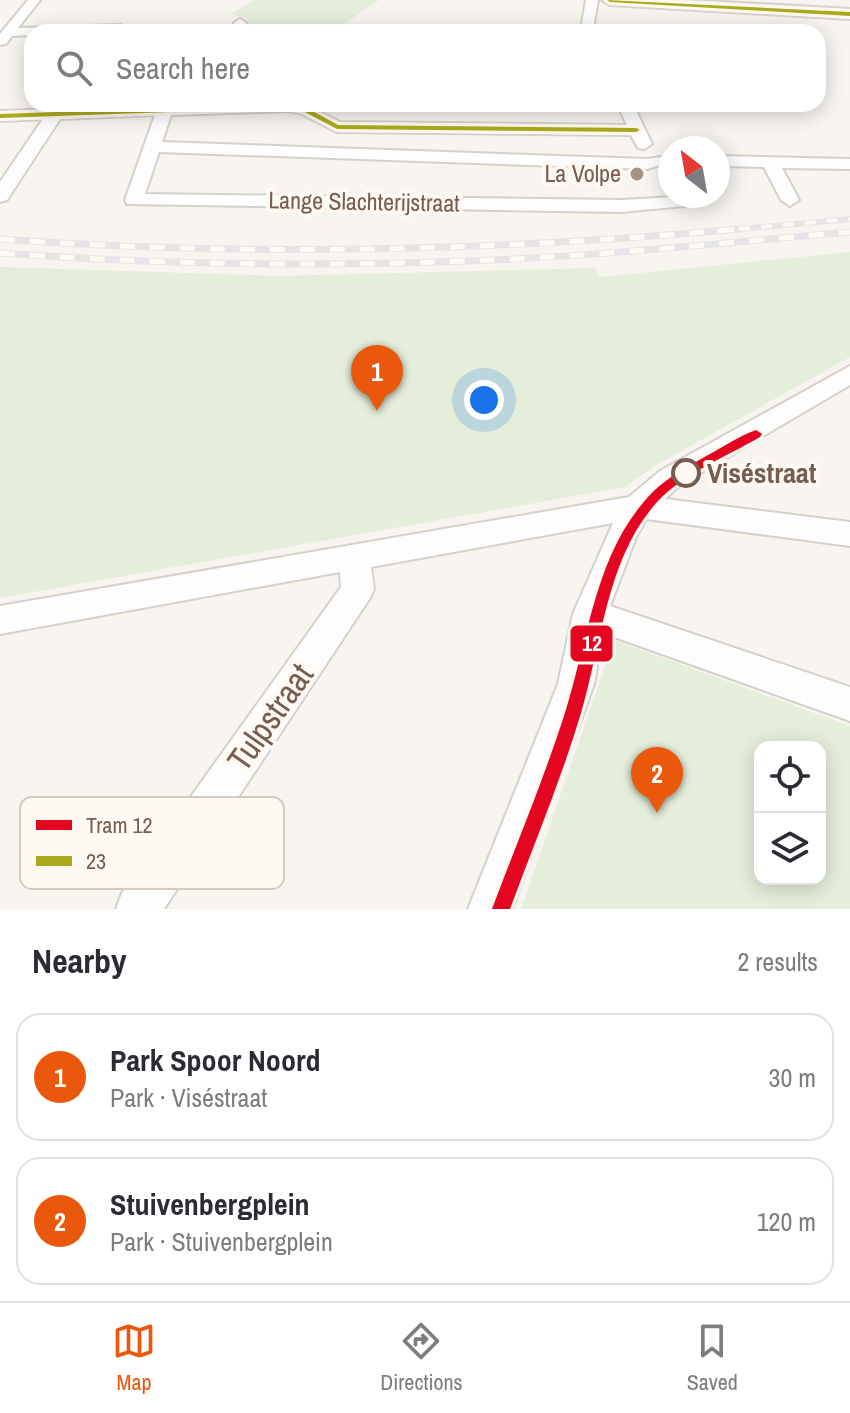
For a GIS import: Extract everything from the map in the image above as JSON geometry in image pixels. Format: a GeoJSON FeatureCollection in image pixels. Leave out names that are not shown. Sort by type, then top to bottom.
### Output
{"type":"FeatureCollection","features":[{"type":"Feature","properties":{"kind":"main road"},"geometry":{"type":"LineString","coordinates":[[610,0],[850,11]]}},
{"type":"Feature","properties":{"kind":"main road"},"geometry":{"type":"LineString","coordinates":[[693,0],[850,11]]}},
{"type":"Feature","properties":{"kind":"street"},"geometry":{"type":"LineString","coordinates":[[4,37],[34,0]]}},
{"type":"Feature","properties":{"kind":"street"},"geometry":{"type":"LineString","coordinates":[[588,24],[592,0]]}},
{"type":"Feature","properties":{"kind":"street"},"geometry":{"type":"LineString","coordinates":[[4,37],[24,36]]}},
{"type":"Feature","properties":{"kind":"street"},"geometry":{"type":"LineString","coordinates":[[0,116],[45,112]]}},
{"type":"Feature","properties":{"kind":"street"},"geometry":{"type":"LineString","coordinates":[[0,196],[66,112]]}},
{"type":"Feature","properties":{"kind":"street","name":"Lange Slachterijstraat"},"geometry":{"type":"LineString","coordinates":[[164,112],[134,200],[501,182],[621,206],[658,203]]}},
{"type":"Feature","properties":{"kind":"street"},"geometry":{"type":"LineString","coordinates":[[310,112],[337,127],[636,130]]}},
{"type":"Feature","properties":{"kind":"street"},"geometry":{"type":"LineString","coordinates":[[628,112],[651,155],[658,157]]}},
{"type":"Feature","properties":{"kind":"street"},"geometry":{"type":"LineString","coordinates":[[153,147],[298,152],[501,182],[658,162]]}},
{"type":"Feature","properties":{"kind":"street"},"geometry":{"type":"LineString","coordinates":[[730,161],[850,164]]}},
{"type":"Feature","properties":{"kind":"street"},"geometry":{"type":"LineString","coordinates":[[770,161],[790,200]]}},
{"type":"Feature","properties":{"kind":"street"},"geometry":{"type":"LineString","coordinates":[[490,909],[576,684],[590,614],[621,535],[638,507],[670,478],[850,374]]}},
{"type":"Feature","properties":{"kind":"street"},"geometry":{"type":"LineString","coordinates":[[0,620],[638,507],[850,534]]}},
{"type":"Feature","properties":{"kind":"street","name":"Tulpstraat"},"geometry":{"type":"LineString","coordinates":[[215,797],[358,589],[354,558]]}},
{"type":"Feature","properties":{"kind":"street"},"geometry":{"type":"LineString","coordinates":[[590,614],[850,704]]}},
{"type":"Feature","properties":{"kind":"street","name":"Tulpstraat"},"geometry":{"type":"LineString","coordinates":[[138,909],[152,889]]}},
{"type":"Feature","properties":{"kind":"green space"},"geometry":{"type":"Polygon","coordinates":[[[254,0],[379,0],[345,24],[248,24],[247,19],[232,14],[254,0]]]}},
{"type":"Feature","properties":{"kind":"green space"},"geometry":{"type":"Polygon","coordinates":[[[850,252],[850,357],[656,465],[625,487],[0,598],[0,267],[278,276],[595,268],[600,277],[850,252]]]}},
{"type":"Feature","properties":{"kind":"green space"},"geometry":{"type":"Polygon","coordinates":[[[614,640],[850,726],[850,909],[521,909],[614,640]]]}},
{"type":"Feature","properties":{"kind":"railway"},"geometry":{"type":"LineString","coordinates":[[735,229],[850,219]]}},
{"type":"Feature","properties":{"kind":"railway"},"geometry":{"type":"LineString","coordinates":[[0,239],[185,248],[370,249],[462,247],[735,229]]}},
{"type":"Feature","properties":{"kind":"railway"},"geometry":{"type":"LineString","coordinates":[[717,231],[735,229]]}},
{"type":"Feature","properties":{"kind":"railway"},"geometry":{"type":"LineString","coordinates":[[735,229],[740,229]]}},
{"type":"Feature","properties":{"kind":"railway"},"geometry":{"type":"LineString","coordinates":[[0,253],[184,262],[430,262],[582,255],[850,232]]}},
{"type":"Feature","properties":{"kind":"tram line","name":"12"},"geometry":{"type":"LineString","coordinates":[[501,909],[565,739],[602,601],[622,545],[636,520],[663,490],[688,472],[756,434]]}},
{"type":"Feature","properties":{"kind":"transit line","name":"23"},"geometry":{"type":"LineString","coordinates":[[610,0],[850,14]]}},
{"type":"Feature","properties":{"kind":"transit line","name":"23"},"geometry":{"type":"LineString","coordinates":[[0,116],[115,112]]}},
{"type":"Feature","properties":{"kind":"transit line","name":"23"},"geometry":{"type":"LineString","coordinates":[[310,112],[337,127],[636,130]]}},
{"type":"Feature","properties":{"kind":"place","name":"La Volpe"},"geometry":{"type":"Point","coordinates":[637,174]}},
{"type":"Feature","properties":{"kind":"place","name":"Park Spoor Noord"},"geometry":{"type":"Point","coordinates":[377,411]}},
{"type":"Feature","properties":{"kind":"place","name":"Viséstraat"},"geometry":{"type":"Point","coordinates":[686,473]}},
{"type":"Feature","properties":{"kind":"place","name":"Stuivenbergplein"},"geometry":{"type":"Point","coordinates":[657,813]}}]}
